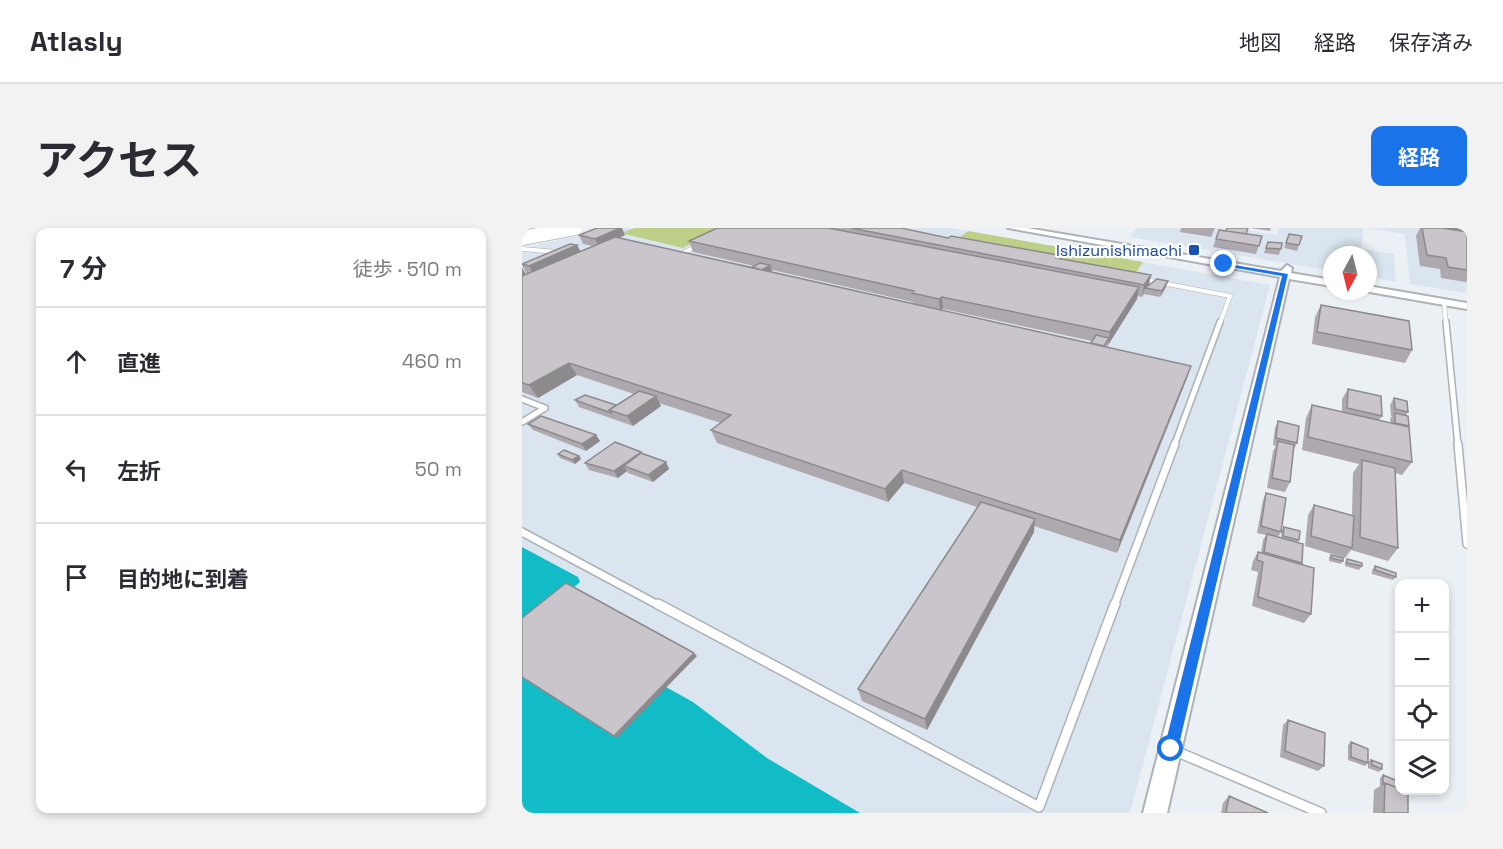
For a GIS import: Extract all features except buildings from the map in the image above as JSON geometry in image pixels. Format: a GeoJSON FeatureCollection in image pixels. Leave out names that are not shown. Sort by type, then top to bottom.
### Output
{"type":"FeatureCollection","features":[{"type":"Feature","properties":{"kind":"highway"},"geometry":{"type":"LineString","coordinates":[[522,239],[573,228]]}},
{"type":"Feature","properties":{"kind":"main road"},"geometry":{"type":"LineString","coordinates":[[522,231],[534,228]]}},
{"type":"Feature","properties":{"kind":"street"},"geometry":{"type":"LineString","coordinates":[[1012,228],[1323,275]]}},
{"type":"Feature","properties":{"kind":"street"},"geometry":{"type":"LineString","coordinates":[[1049,228],[1286,271],[1323,281]]}},
{"type":"Feature","properties":{"kind":"street"},"geometry":{"type":"LineString","coordinates":[[1155,813],[1286,271]]}},
{"type":"Feature","properties":{"kind":"street"},"geometry":{"type":"LineString","coordinates":[[1377,284],[1467,299]]}},
{"type":"Feature","properties":{"kind":"street"},"geometry":{"type":"LineString","coordinates":[[1377,291],[1467,306]]}},
{"type":"Feature","properties":{"kind":"lane"},"geometry":{"type":"LineString","coordinates":[[670,259],[706,241]]}},
{"type":"Feature","properties":{"kind":"lane"},"geometry":{"type":"LineString","coordinates":[[522,249],[557,253],[568,250]]}},
{"type":"Feature","properties":{"kind":"lane"},"geometry":{"type":"LineString","coordinates":[[668,252],[690,257]]}},
{"type":"Feature","properties":{"kind":"lane"},"geometry":{"type":"LineString","coordinates":[[522,532],[1039,807],[1230,296],[1135,278]]}},
{"type":"Feature","properties":{"kind":"lane"},"geometry":{"type":"LineString","coordinates":[[1444,302],[1467,544]]}},
{"type":"Feature","properties":{"kind":"lane"},"geometry":{"type":"LineString","coordinates":[[1190,369],[1201,372]]}},
{"type":"Feature","properties":{"kind":"lane"},"geometry":{"type":"LineString","coordinates":[[522,399],[545,408],[522,422]]}},
{"type":"Feature","properties":{"kind":"lane"},"geometry":{"type":"LineString","coordinates":[[1171,749],[1321,813]]}},
{"type":"Feature","properties":{"kind":"shaded area"},"geometry":{"type":"Polygon","coordinates":[[[616,228],[951,228],[1270,285],[1130,813],[860,813],[767,758],[693,702],[540,617],[578,577],[522,547],[522,248],[616,228]]]}},
{"type":"Feature","properties":{"kind":"shaded area"},"geometry":{"type":"Polygon","coordinates":[[[1137,228],[1236,228],[1277,235],[1279,228],[1363,228],[1362,246],[1323,246],[1323,269],[1130,237],[1137,228]]]}},
{"type":"Feature","properties":{"kind":"shaded area"},"geometry":{"type":"Polygon","coordinates":[[[1366,228],[1467,228],[1467,293],[1410,284],[1405,234],[1366,228]]]}},
{"type":"Feature","properties":{"kind":"shaded area"},"geometry":{"type":"Polygon","coordinates":[[[1377,251],[1394,254],[1396,282],[1377,279],[1377,251]]]}},
{"type":"Feature","properties":{"kind":"green space"},"geometry":{"type":"Polygon","coordinates":[[[635,228],[723,228],[683,248],[621,233],[635,228]]]}},
{"type":"Feature","properties":{"kind":"green space"},"geometry":{"type":"Polygon","coordinates":[[[968,231],[1143,262],[1135,274],[955,241],[968,231]]]}},
{"type":"Feature","properties":{"kind":"water"},"geometry":{"type":"Polygon","coordinates":[[[522,547],[578,577],[580,582],[540,617],[693,702],[767,758],[860,813],[522,813],[522,547]]]}},
{"type":"Feature","properties":{"kind":"place","name":"Ishizunishimachi"},"geometry":{"type":"Point","coordinates":[1194,250]}},
{"type":"Feature","properties":{"kind":"route"},"geometry":{"type":"LineString","coordinates":[[1171,749],[1285,274],[1224,264]]}}]}
